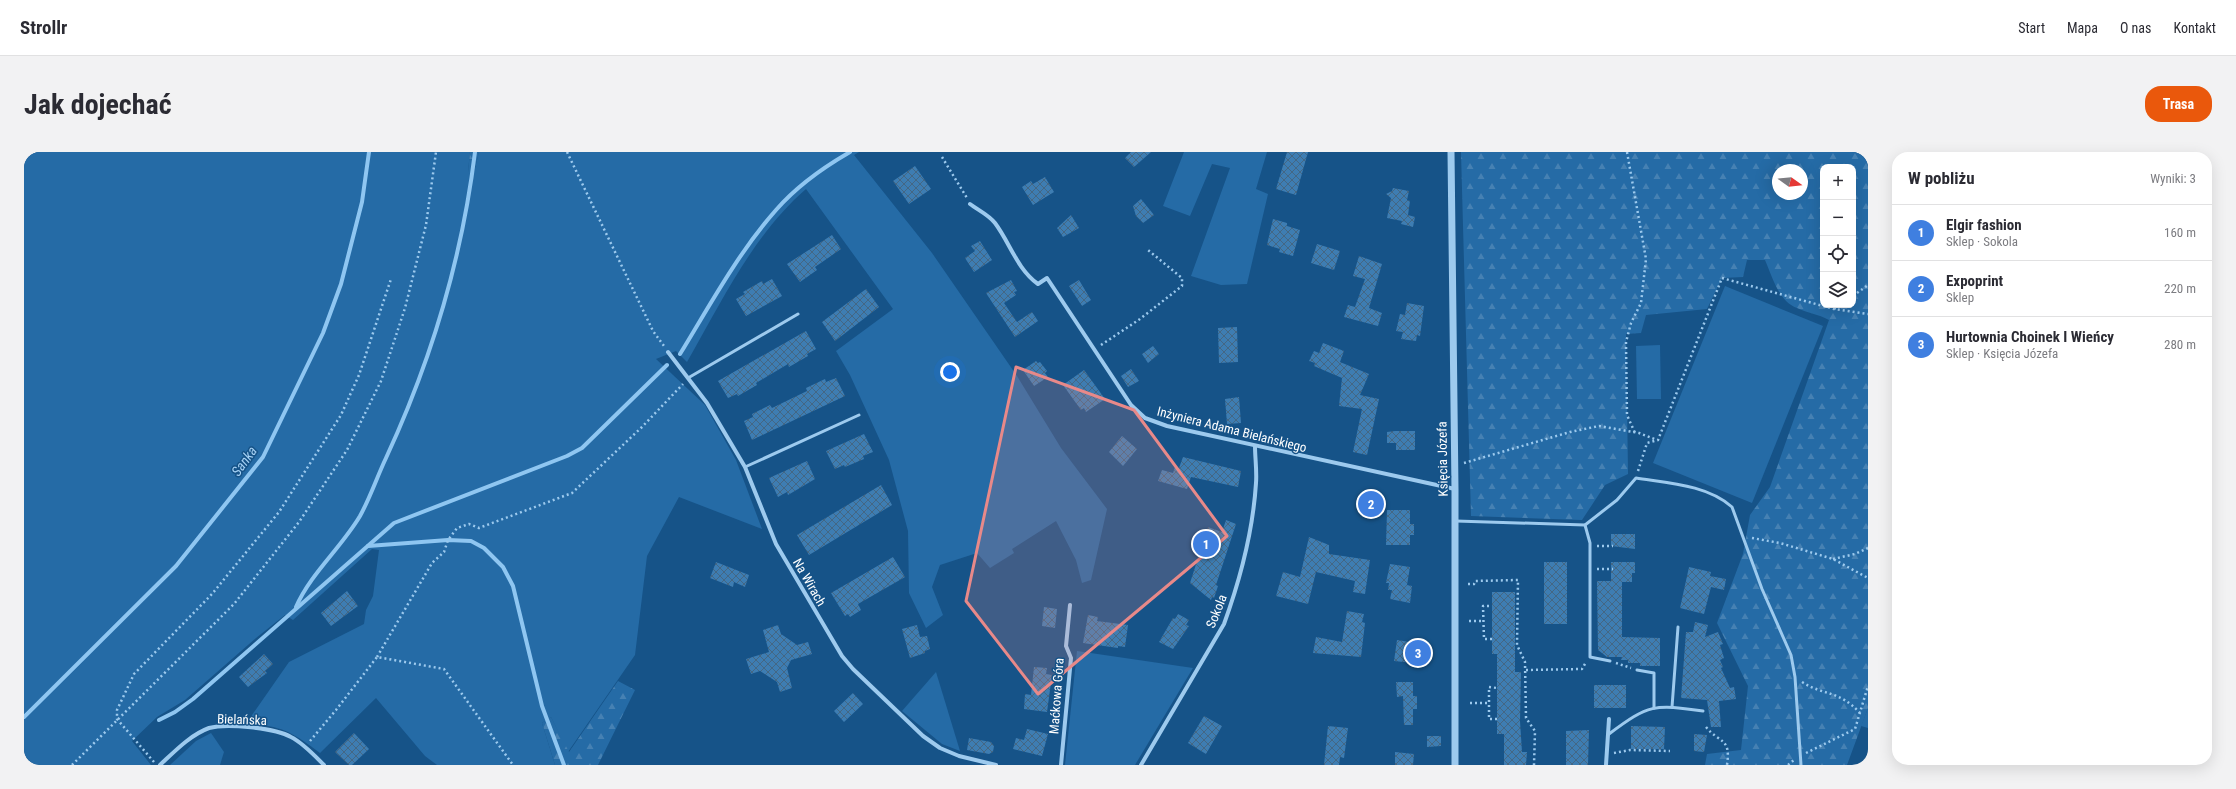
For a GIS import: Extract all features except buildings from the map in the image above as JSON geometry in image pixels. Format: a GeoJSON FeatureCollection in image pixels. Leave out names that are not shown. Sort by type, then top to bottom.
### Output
{"type":"FeatureCollection","features":[{"type":"Feature","properties":{"kind":"street","name":"Księcia Józefa"},"geometry":{"type":"LineString","coordinates":[[1451,152],[1455,489],[1455,765]]}},
{"type":"Feature","properties":{"kind":"street","name":"Inżyniera Adama Bielańskiego"},"geometry":{"type":"LineString","coordinates":[[970,204],[994,222],[1023,271],[1030,278],[1038,284],[1047,278],[1093,350],[1131,405],[1145,418],[1167,426],[1455,489]]}},
{"type":"Feature","properties":{"kind":"street","name":"Na Wirach"},"geometry":{"type":"LineString","coordinates":[[668,352],[707,403],[745,467],[776,544],[842,656],[923,736],[940,748],[959,756],[996,765]]}},
{"type":"Feature","properties":{"kind":"street","name":"Sokola"},"geometry":{"type":"LineString","coordinates":[[1141,765],[1224,624],[1251,526],[1257,482],[1255,446]]}},
{"type":"Feature","properties":{"kind":"street","name":"Maćkowa Góra"},"geometry":{"type":"LineString","coordinates":[[1061,765],[1071,658],[1066,646],[1070,605]]}},
{"type":"Feature","properties":{"kind":"street"},"geometry":{"type":"LineString","coordinates":[[1606,765],[1609,719]]}},
{"type":"Feature","properties":{"kind":"street","name":"Bielańska"},"geometry":{"type":"LineString","coordinates":[[158,765],[188,740],[210,728],[239,726],[271,730],[292,737],[324,765]]}},
{"type":"Feature","properties":{"kind":"lane"},"geometry":{"type":"LineString","coordinates":[[688,378],[798,314]]}},
{"type":"Feature","properties":{"kind":"lane"},"geometry":{"type":"LineString","coordinates":[[745,467],[859,415]]}},
{"type":"Feature","properties":{"kind":"lane"},"geometry":{"type":"LineString","coordinates":[[1455,521],[1585,525],[1617,500],[1636,478],[1711,492],[1722,498],[1732,507],[1762,589],[1791,655],[1795,677],[1801,765]]}},
{"type":"Feature","properties":{"kind":"lane"},"geometry":{"type":"LineString","coordinates":[[1585,525],[1590,546],[1590,657],[1610,661]]}},
{"type":"Feature","properties":{"kind":"lane"},"geometry":{"type":"LineString","coordinates":[[1672,707],[1678,627]]}},
{"type":"Feature","properties":{"kind":"lane"},"geometry":{"type":"LineString","coordinates":[[1637,670],[1654,673],[1654,708]]}},
{"type":"Feature","properties":{"kind":"lane"},"geometry":{"type":"LineString","coordinates":[[1609,734],[1636,714],[1654,708],[1672,707],[1703,711]]}},
{"type":"Feature","properties":{"kind":"path"},"geometry":{"type":"LineString","coordinates":[[72,765],[234,604],[299,522],[347,450],[381,381],[405,308],[426,225],[436,152]]}},
{"type":"Feature","properties":{"kind":"path"},"geometry":{"type":"LineString","coordinates":[[567,152],[653,331],[668,352]]}},
{"type":"Feature","properties":{"kind":"path"},"geometry":{"type":"LineString","coordinates":[[1628,152],[1646,259],[1641,303],[1631,323],[1626,342],[1627,415],[1635,432]]}},
{"type":"Feature","properties":{"kind":"path"},"geometry":{"type":"LineString","coordinates":[[942,157],[970,204]]}},
{"type":"Feature","properties":{"kind":"path"},"geometry":{"type":"LineString","coordinates":[[1093,350],[1140,319],[1182,286],[1182,278],[1148,250]]}},
{"type":"Feature","properties":{"kind":"path"},"geometry":{"type":"LineString","coordinates":[[1658,440],[1722,278],[1834,309],[1868,314]]}},
{"type":"Feature","properties":{"kind":"path"},"geometry":{"type":"LineString","coordinates":[[158,765],[117,719],[117,710],[134,674],[212,594],[278,512],[341,415],[359,375],[391,279]]}},
{"type":"Feature","properties":{"kind":"path"},"geometry":{"type":"LineString","coordinates":[[1856,294],[1868,285]]}},
{"type":"Feature","properties":{"kind":"path"},"geometry":{"type":"LineString","coordinates":[[304,748],[377,657],[432,563],[444,552],[448,540],[457,528],[469,524],[479,528],[572,494],[642,427],[688,378]]}},
{"type":"Feature","properties":{"kind":"path"},"geometry":{"type":"LineString","coordinates":[[1464,463],[1592,427],[1608,427],[1635,432],[1658,440]]}},
{"type":"Feature","properties":{"kind":"path"},"geometry":{"type":"LineString","coordinates":[[1636,478],[1648,443],[1658,440]]}},
{"type":"Feature","properties":{"kind":"path"},"geometry":{"type":"LineString","coordinates":[[1743,537],[1780,544],[1833,559],[1868,578]]}},
{"type":"Feature","properties":{"kind":"path"},"geometry":{"type":"LineString","coordinates":[[1590,546],[1613,546]]}},
{"type":"Feature","properties":{"kind":"path"},"geometry":{"type":"LineString","coordinates":[[1833,559],[1855,554],[1868,548]]}},
{"type":"Feature","properties":{"kind":"path"},"geometry":{"type":"LineString","coordinates":[[1590,569],[1613,569]]}},
{"type":"Feature","properties":{"kind":"path"},"geometry":{"type":"LineString","coordinates":[[1468,584],[1474,584],[1476,581],[1518,580],[1517,646],[1525,662],[1526,718],[1535,731],[1534,765]]}},
{"type":"Feature","properties":{"kind":"path"},"geometry":{"type":"LineString","coordinates":[[1492,606],[1483,606],[1484,639],[1492,639]]}},
{"type":"Feature","properties":{"kind":"path"},"geometry":{"type":"LineString","coordinates":[[1469,621],[1484,621]]}},
{"type":"Feature","properties":{"kind":"path"},"geometry":{"type":"LineString","coordinates":[[377,657],[444,670],[513,765]]}},
{"type":"Feature","properties":{"kind":"path"},"geometry":{"type":"LineString","coordinates":[[1526,670],[1582,669],[1590,657]]}},
{"type":"Feature","properties":{"kind":"path"},"geometry":{"type":"LineString","coordinates":[[1610,661],[1637,670]]}},
{"type":"Feature","properties":{"kind":"path"},"geometry":{"type":"LineString","coordinates":[[1795,677],[1805,683],[1850,701],[1860,713]]}},
{"type":"Feature","properties":{"kind":"path"},"geometry":{"type":"LineString","coordinates":[[1788,765],[1801,754],[1825,745],[1855,729],[1868,686]]}},
{"type":"Feature","properties":{"kind":"path"},"geometry":{"type":"LineString","coordinates":[[1497,719],[1489,719],[1489,687],[1498,688]]}},
{"type":"Feature","properties":{"kind":"path"},"geometry":{"type":"LineString","coordinates":[[1470,703],[1489,703]]}},
{"type":"Feature","properties":{"kind":"path"},"geometry":{"type":"LineString","coordinates":[[1706,727],[1726,744],[1728,753],[1727,765]]}},
{"type":"Feature","properties":{"kind":"path"},"geometry":{"type":"LineString","coordinates":[[1607,754],[1648,750],[1670,751]]}},
{"type":"Feature","properties":{"kind":"highlighted area"},"geometry":{"type":"Polygon","coordinates":[[[1016,367],[1134,410],[1227,536],[1038,694],[966,601],[1016,367]]]}},
{"type":"Feature","properties":{"kind":"green space"},"geometry":{"type":"Polygon","coordinates":[[[24,152],[470,152],[468,172],[474,172],[479,152],[859,152],[854,155],[932,253],[1017,376],[1061,448],[1107,509],[1091,580],[1082,583],[1076,560],[1056,521],[1012,549],[1014,553],[990,568],[977,553],[940,565],[932,587],[943,615],[926,628],[909,593],[908,531],[889,460],[850,375],[836,351],[893,309],[806,189],[787,207],[754,248],[726,293],[687,362],[676,351],[656,359],[705,405],[736,460],[762,529],[679,497],[647,556],[635,655],[568,752],[551,717],[542,723],[555,765],[437,765],[425,756],[376,698],[320,753],[302,740],[287,732],[271,727],[249,724],[252,715],[289,662],[364,624],[366,610],[373,596],[379,550],[372,549],[293,620],[285,615],[256,638],[185,700],[157,717],[132,741],[151,765],[24,765],[24,152]]]}},
{"type":"Feature","properties":{"kind":"green space"},"geometry":{"type":"Polygon","coordinates":[[[470,152],[479,152],[474,172],[468,172],[470,152]]]}},
{"type":"Feature","properties":{"kind":"green space"},"geometry":{"type":"Polygon","coordinates":[[[1184,152],[1267,152],[1256,189],[1268,194],[1247,284],[1221,285],[1191,276],[1230,168],[1212,164],[1190,216],[1163,206],[1184,152]]]}},
{"type":"Feature","properties":{"kind":"green space"},"geometry":{"type":"Polygon","coordinates":[[[1461,152],[1868,152],[1868,708],[1847,765],[1705,765],[1707,754],[1741,750],[1748,686],[1717,623],[1743,554],[1750,515],[1770,487],[1829,320],[1797,308],[1785,300],[1773,281],[1765,260],[1747,260],[1743,277],[1722,278],[1707,309],[1646,315],[1641,333],[1626,334],[1628,474],[1605,485],[1582,520],[1471,516],[1461,152]]]}},
{"type":"Feature","properties":{"kind":"green space"},"geometry":{"type":"Polygon","coordinates":[[[1725,286],[1823,326],[1752,503],[1653,463],[1725,286]]]}},
{"type":"Feature","properties":{"kind":"green space"},"geometry":{"type":"Polygon","coordinates":[[[1660,345],[1661,399],[1637,399],[1636,346],[1660,345]]]}},
{"type":"Feature","properties":{"kind":"green space"},"geometry":{"type":"Polygon","coordinates":[[[1077,651],[1193,668],[1135,765],[1065,765],[1077,651]]]}},
{"type":"Feature","properties":{"kind":"green space"},"geometry":{"type":"Polygon","coordinates":[[[936,672],[960,751],[942,744],[902,711],[936,672]]]}},
{"type":"Feature","properties":{"kind":"green space"},"geometry":{"type":"Polygon","coordinates":[[[618,681],[635,690],[598,765],[555,765],[542,723],[551,717],[569,752],[618,681]]]}},
{"type":"Feature","properties":{"kind":"green space"},"geometry":{"type":"Polygon","coordinates":[[[1868,708],[1868,728],[1861,726],[1868,708]]]}},
{"type":"Feature","properties":{"kind":"green space"},"geometry":{"type":"Polygon","coordinates":[[[211,733],[224,752],[220,765],[170,765],[196,741],[211,733]]]}},
{"type":"Feature","properties":{"kind":"waterway","name":"Sanka"},"geometry":{"type":"LineString","coordinates":[[24,717],[176,566],[263,457],[323,333],[341,284],[362,202],[369,152]]}},
{"type":"Feature","properties":{"kind":"waterway"},"geometry":{"type":"LineString","coordinates":[[296,607],[310,583],[360,516],[417,384],[431,347],[453,270],[462,231],[475,152]]}},
{"type":"Feature","properties":{"kind":"waterway"},"geometry":{"type":"LineString","coordinates":[[680,354],[737,262],[749,244],[776,210],[792,193],[811,178],[850,152]]}},
{"type":"Feature","properties":{"kind":"waterway"},"geometry":{"type":"LineString","coordinates":[[159,720],[175,712],[193,699],[394,523],[567,456],[582,448],[667,365]]}},
{"type":"Feature","properties":{"kind":"waterway"},"geometry":{"type":"LineString","coordinates":[[368,546],[448,540],[471,541],[484,548],[503,567],[513,586],[542,706],[564,765]]}},
{"type":"Feature","properties":{"kind":"place","name":"Expoprint"},"geometry":{"type":"Point","coordinates":[1371,504]}},
{"type":"Feature","properties":{"kind":"place","name":"Elgir fashion"},"geometry":{"type":"Point","coordinates":[1206,544]}},
{"type":"Feature","properties":{"kind":"place","name":"Hurtownia Choinek I Wieńcy"},"geometry":{"type":"Point","coordinates":[1418,653]}}]}
